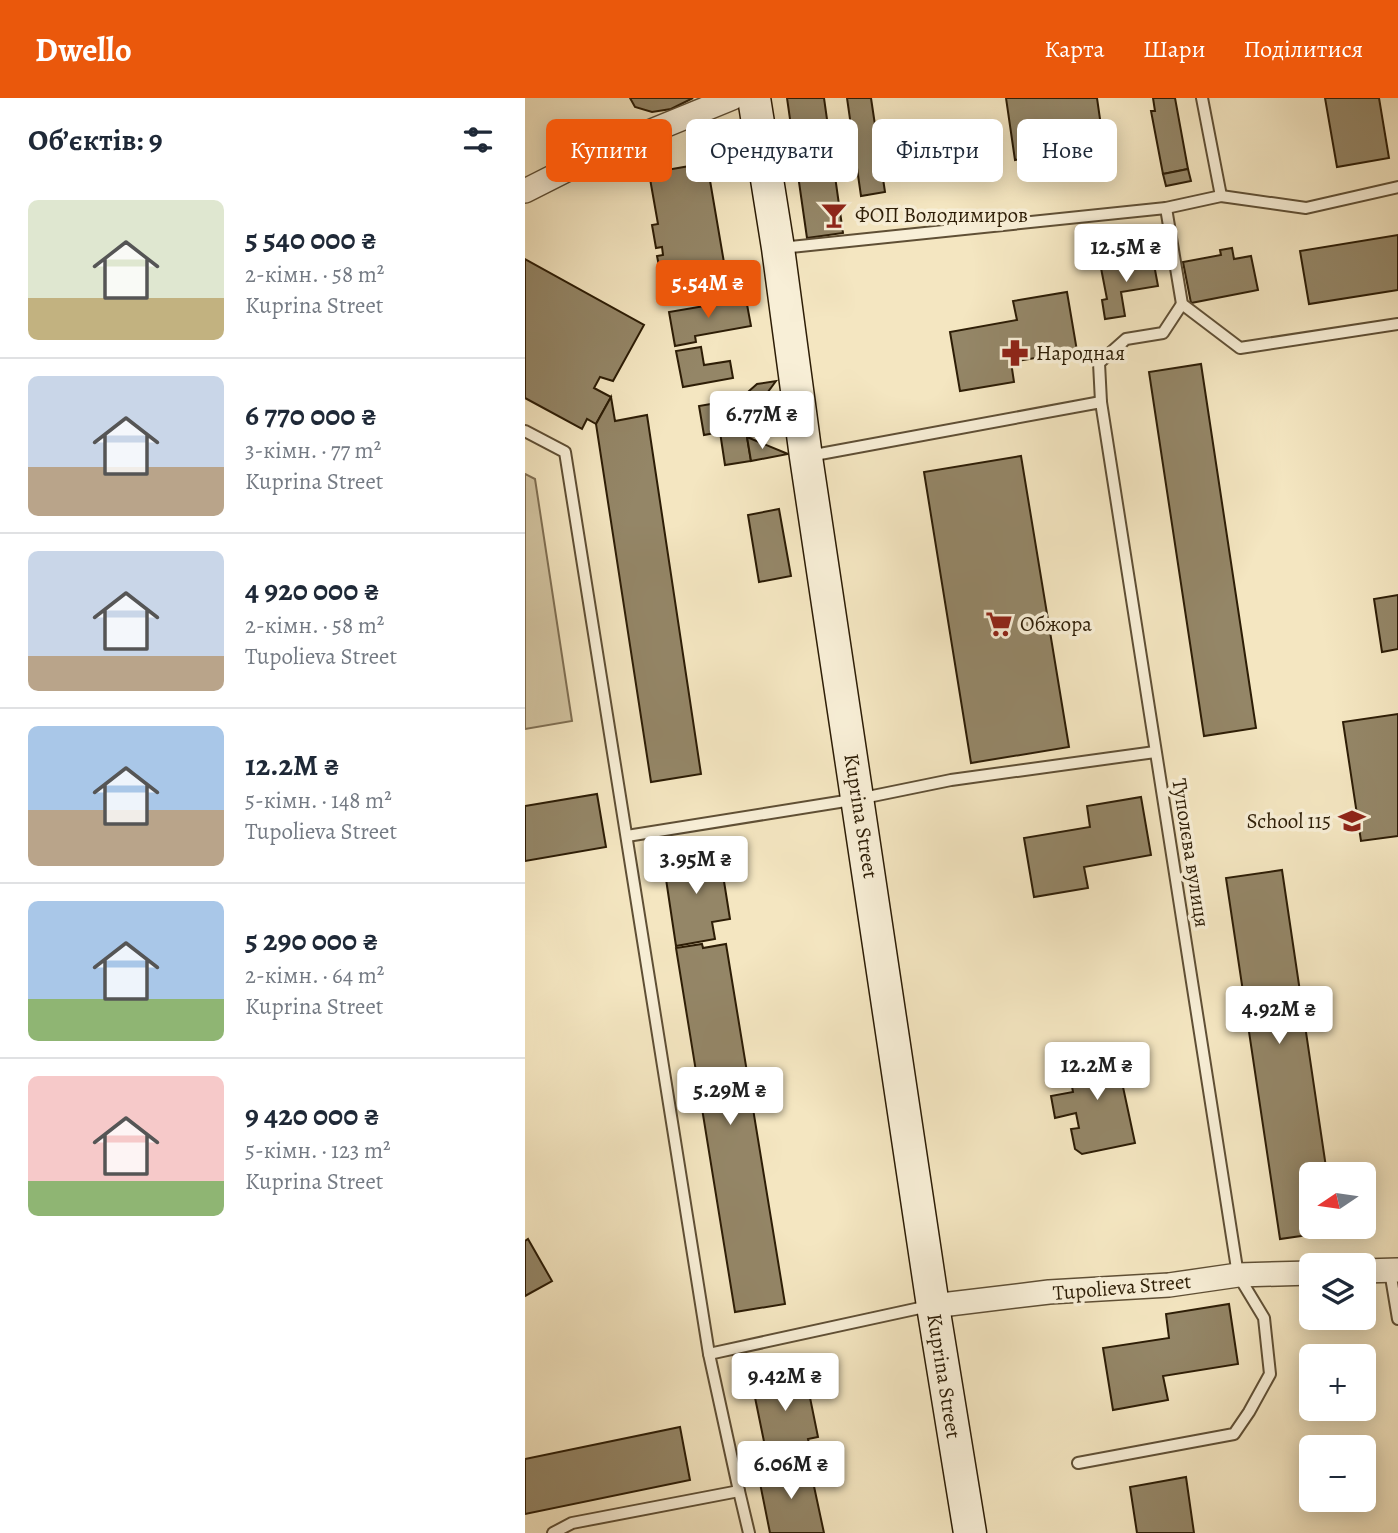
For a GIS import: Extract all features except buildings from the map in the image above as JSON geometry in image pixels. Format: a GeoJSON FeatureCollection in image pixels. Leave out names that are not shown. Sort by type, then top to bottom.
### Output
{"type":"FeatureCollection","features":[{"type":"Feature","properties":{"kind":"main road","name":"Kuprina Street"},"geometry":{"type":"LineString","coordinates":[[754,98],[933,1306],[970,1533]]}},
{"type":"Feature","properties":{"kind":"street"},"geometry":{"type":"LineString","coordinates":[[525,191],[610,148],[731,98]]}},
{"type":"Feature","properties":{"kind":"street"},"geometry":{"type":"LineString","coordinates":[[1376,1271],[1394,1270]]}},
{"type":"Feature","properties":{"kind":"street","name":"Tupolieva Street"},"geometry":{"type":"LineString","coordinates":[[933,1306],[1049,1292],[1169,1285],[1238,1275],[1299,1273]]}},
{"type":"Feature","properties":{"kind":"lane"},"geometry":{"type":"LineString","coordinates":[[1202,98],[1221,196]]}},
{"type":"Feature","properties":{"kind":"lane"},"geometry":{"type":"LineString","coordinates":[[778,248],[1165,208],[1221,196],[1305,208],[1398,187]]}},
{"type":"Feature","properties":{"kind":"lane"},"geometry":{"type":"LineString","coordinates":[[1165,208],[1182,304],[1240,348],[1398,324]]}},
{"type":"Feature","properties":{"kind":"lane","name":"Туполєва вулиця"},"geometry":{"type":"LineString","coordinates":[[1078,1463],[1234,1434],[1270,1374],[1264,1318],[1238,1275],[1101,402],[1099,363],[1126,339],[1163,333],[1182,304]]}},
{"type":"Feature","properties":{"kind":"lane"},"geometry":{"type":"LineString","coordinates":[[806,457],[1101,402]]}},
{"type":"Feature","properties":{"kind":"lane"},"geometry":{"type":"LineString","coordinates":[[525,431],[565,452],[709,1354],[750,1533]]}},
{"type":"Feature","properties":{"kind":"lane"},"geometry":{"type":"LineString","coordinates":[[627,836],[858,799],[951,780],[1155,752]]}},
{"type":"Feature","properties":{"kind":"lane"},"geometry":{"type":"LineString","coordinates":[[1394,1270],[1398,1319]]}},
{"type":"Feature","properties":{"kind":"lane"},"geometry":{"type":"LineString","coordinates":[[709,1354],[933,1306]]}},
{"type":"Feature","properties":{"kind":"lane"},"geometry":{"type":"LineString","coordinates":[[554,1533],[572,1522],[739,1491]]}},
{"type":"Feature","properties":{"kind":"shaded area"},"geometry":{"type":"Polygon","coordinates":[[[525,474],[535,479],[572,721],[525,729],[525,474]]]}},
{"type":"Feature","properties":{"kind":"place","name":"ФОП Володимиров"},"geometry":{"type":"Point","coordinates":[834,215]}},
{"type":"Feature","properties":{"kind":"place","name":"Народная"},"geometry":{"type":"Point","coordinates":[1015,353]}},
{"type":"Feature","properties":{"kind":"place","name":"Обжора"},"geometry":{"type":"Point","coordinates":[999,624]}},
{"type":"Feature","properties":{"kind":"place","name":"School 115"},"geometry":{"type":"Point","coordinates":[1352,821]}}]}
